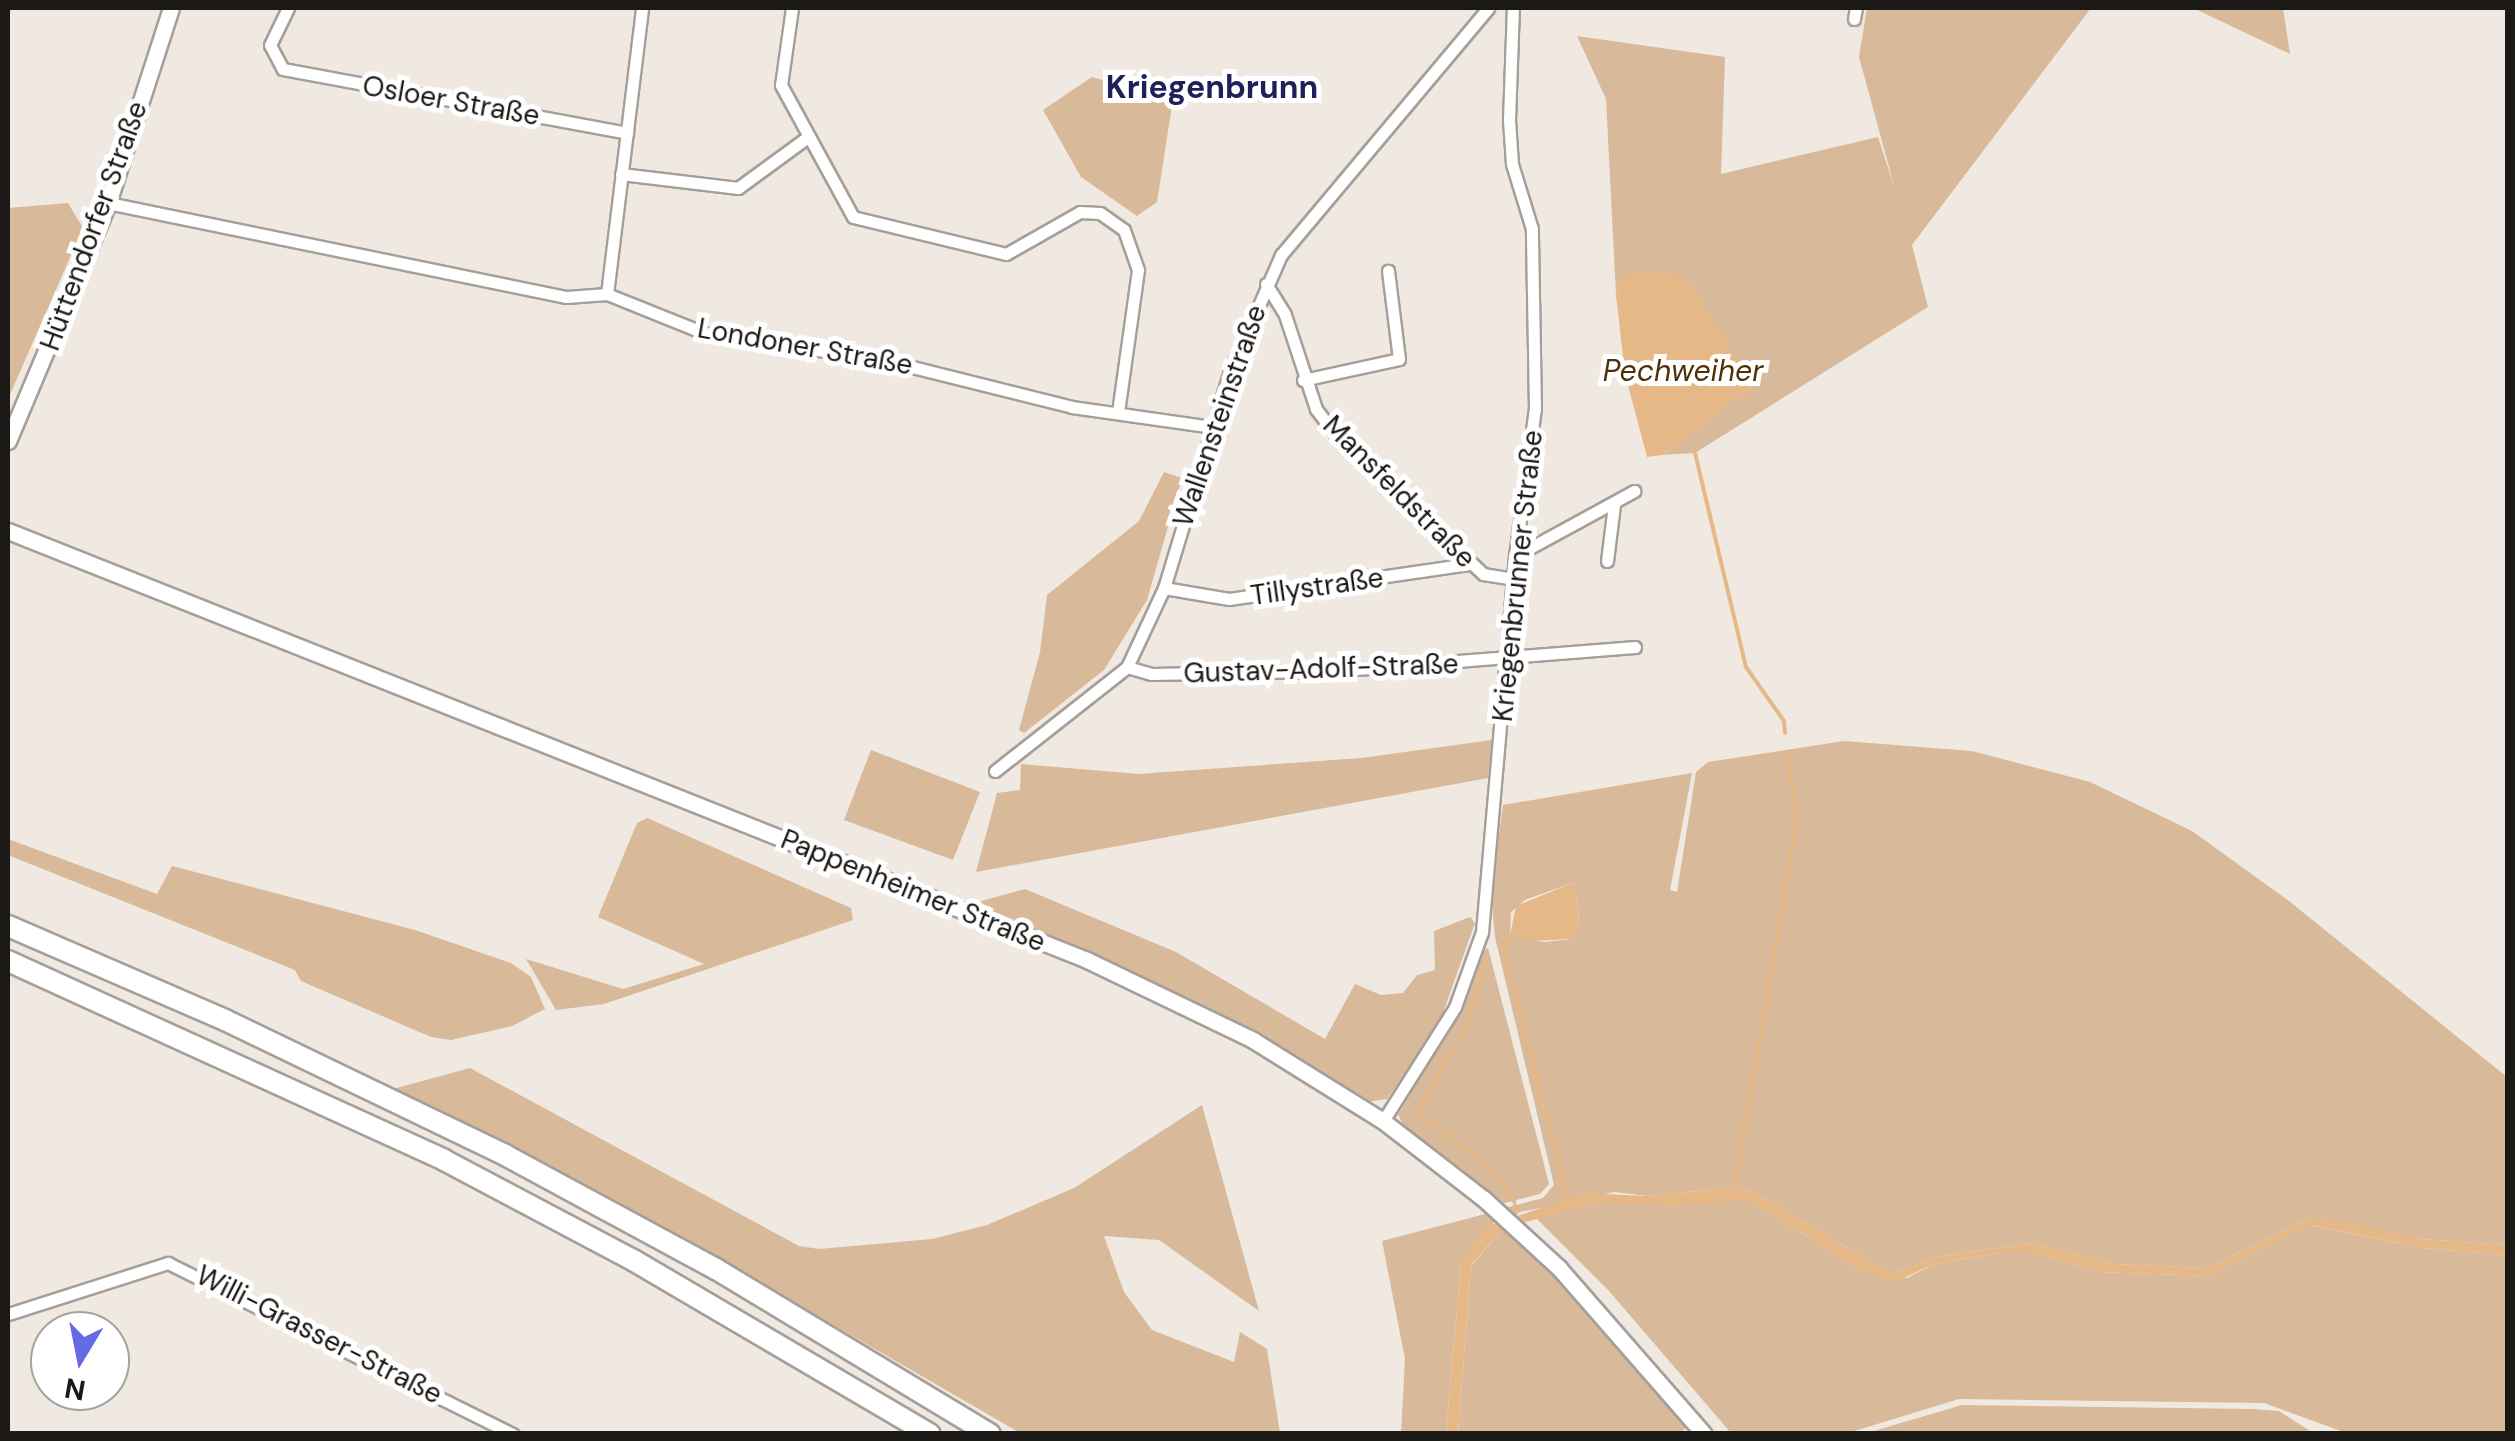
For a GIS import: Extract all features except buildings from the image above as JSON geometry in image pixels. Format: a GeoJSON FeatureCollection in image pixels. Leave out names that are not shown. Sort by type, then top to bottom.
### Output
{"type":"FeatureCollection","features":[{"type":"Feature","properties":{"kind":"highway"},"geometry":{"type":"LineString","coordinates":[[8,926],[225,1020],[506,1156],[716,1269],[990,1434]]}},
{"type":"Feature","properties":{"kind":"highway"},"geometry":{"type":"LineString","coordinates":[[8,961],[312,1096],[522,1200],[930,1434]]}},
{"type":"Feature","properties":{"kind":"street","name":"Hüttendorfer Straße"},"geometry":{"type":"LineString","coordinates":[[8,442],[108,203],[172,8]]}},
{"type":"Feature","properties":{"kind":"street","name":"Osloer Straße"},"geometry":{"type":"LineString","coordinates":[[288,8],[270,45],[277,64],[627,133]]}},
{"type":"Feature","properties":{"kind":"street"},"geometry":{"type":"LineString","coordinates":[[607,294],[642,8]]}},
{"type":"Feature","properties":{"kind":"street"},"geometry":{"type":"LineString","coordinates":[[792,8],[781,86],[805,123],[805,139],[864,224],[1006,254],[1076,214],[1093,211],[1119,224],[1138,262],[1118,414]]}},
{"type":"Feature","properties":{"kind":"street","name":"Wallensteinstraße"},"geometry":{"type":"LineString","coordinates":[[996,771],[1127,668],[1164,588],[1212,426],[1266,284],[1305,220],[1488,8]]}},
{"type":"Feature","properties":{"kind":"street","name":"Kriegenbrunner Straße"},"geometry":{"type":"LineString","coordinates":[[1383,1122],[1454,1007],[1482,932],[1514,556],[1536,408],[1532,229],[1510,147],[1513,8]]}},
{"type":"Feature","properties":{"kind":"street"},"geometry":{"type":"LineString","coordinates":[[621,174],[738,188],[805,139]]}},
{"type":"Feature","properties":{"kind":"street","name":"Londoner Straße"},"geometry":{"type":"LineString","coordinates":[[108,203],[566,296],[607,294],[704,333],[884,360],[1021,397],[1212,426]]}},
{"type":"Feature","properties":{"kind":"street","name":"Mansfeldstraße"},"geometry":{"type":"LineString","coordinates":[[1303,380],[1398,359],[1388,271]]}},
{"type":"Feature","properties":{"kind":"street","name":"Mansfeldstraße"},"geometry":{"type":"LineString","coordinates":[[1266,284],[1285,315],[1303,380],[1339,440],[1470,564],[1483,574],[1514,579]]}},
{"type":"Feature","properties":{"kind":"street"},"geometry":{"type":"LineString","coordinates":[[1514,556],[1634,492]]}},
{"type":"Feature","properties":{"kind":"street"},"geometry":{"type":"LineString","coordinates":[[1607,560],[1614,505]]}},
{"type":"Feature","properties":{"kind":"street","name":"Pappenheimer Straße"},"geometry":{"type":"LineString","coordinates":[[8,531],[932,898],[1191,1007],[1383,1122],[1484,1200],[1559,1268],[1704,1434]]}},
{"type":"Feature","properties":{"kind":"street","name":"Tillystraße"},"geometry":{"type":"LineString","coordinates":[[1164,588],[1228,599],[1470,564]]}},
{"type":"Feature","properties":{"kind":"street","name":"Gustav-Adolf-Straße"},"geometry":{"type":"LineString","coordinates":[[1127,668],[1199,675],[1507,661],[1635,647]]}},
{"type":"Feature","properties":{"kind":"street","name":"Willi-Grasser-Straße"},"geometry":{"type":"LineString","coordinates":[[8,1314],[168,1263],[512,1434]]}},
{"type":"Feature","properties":{"kind":"shaded area"},"geometry":{"type":"Polygon","coordinates":[[[1867,8],[2091,8],[1912,245],[1928,307],[1695,453],[1662,455],[1753,387],[1691,284],[1620,277],[1616,295],[1606,99],[1577,36],[1725,57],[1721,174],[1878,137],[1895,189],[1859,57],[1867,8]]]}},
{"type":"Feature","properties":{"kind":"shaded area"},"geometry":{"type":"Polygon","coordinates":[[[2193,8],[2283,8],[2290,54],[2193,8]]]}},
{"type":"Feature","properties":{"kind":"shaded area"},"geometry":{"type":"Polygon","coordinates":[[[1092,77],[1173,99],[1157,202],[1137,216],[1081,177],[1043,110],[1092,77]]]}},
{"type":"Feature","properties":{"kind":"shaded area"},"geometry":{"type":"Polygon","coordinates":[[[68,203],[83,228],[8,399],[8,208],[68,203]]]}},
{"type":"Feature","properties":{"kind":"shaded area"},"geometry":{"type":"Polygon","coordinates":[[[1164,472],[1182,478],[1147,600],[1104,670],[1024,733],[1019,730],[1040,652],[1047,595],[1139,521],[1164,472]]]}},
{"type":"Feature","properties":{"kind":"shaded area"},"geometry":{"type":"Polygon","coordinates":[[[1492,740],[1488,778],[976,872],[997,793],[1020,790],[1021,764],[1138,774],[1361,758],[1492,740]]]}},
{"type":"Feature","properties":{"kind":"shaded area"},"geometry":{"type":"Polygon","coordinates":[[[1844,741],[1972,751],[2090,782],[2192,831],[2289,901],[2507,1077],[2507,1245],[2421,1239],[2309,1219],[2207,1268],[2114,1264],[2029,1243],[1937,1257],[1892,1274],[1752,1191],[1734,1187],[1648,1196],[1614,1192],[1511,1214],[1505,1208],[1543,1198],[1554,1185],[1495,937],[1491,894],[1503,805],[1692,773],[1670,890],[1677,892],[1696,772],[1708,762],[1844,741]],[[1575,882],[1525,900],[1511,912],[1510,935],[1544,942],[1573,939],[1579,922],[1575,882]]]}},
{"type":"Feature","properties":{"kind":"shaded area"},"geometry":{"type":"Polygon","coordinates":[[[871,750],[980,792],[953,860],[844,820],[871,750]]]}},
{"type":"Feature","properties":{"kind":"shaded area"},"geometry":{"type":"Polygon","coordinates":[[[647,818],[851,908],[853,920],[604,1004],[556,1010],[526,959],[623,989],[704,964],[598,917],[637,823],[647,818]]]}},
{"type":"Feature","properties":{"kind":"shaded area"},"geometry":{"type":"Polygon","coordinates":[[[8,839],[157,894],[172,866],[415,930],[511,963],[531,977],[545,1009],[512,1026],[451,1040],[431,1037],[301,981],[295,970],[8,855],[8,839]]]}},
{"type":"Feature","properties":{"kind":"shaded area"},"geometry":{"type":"Polygon","coordinates":[[[1025,889],[1176,952],[1325,1039],[1355,984],[1381,995],[1403,993],[1417,975],[1435,970],[1434,931],[1470,917],[1475,923],[1439,1024],[1387,1099],[1367,1102],[1189,998],[970,904],[1025,889]]]}},
{"type":"Feature","properties":{"kind":"shaded area"},"geometry":{"type":"Polygon","coordinates":[[[1488,948],[1549,1184],[1540,1194],[1501,1204],[1405,1128],[1398,1115],[1461,1009],[1480,953],[1488,948]]]}},
{"type":"Feature","properties":{"kind":"shaded area"},"geometry":{"type":"Polygon","coordinates":[[[470,1068],[799,1246],[819,1249],[932,1239],[987,1225],[1074,1188],[1202,1105],[1259,1311],[1159,1240],[1104,1236],[1124,1292],[1152,1330],[1234,1362],[1240,1332],[1267,1349],[1280,1433],[1020,1433],[709,1253],[393,1089],[470,1068]]]}},
{"type":"Feature","properties":{"kind":"shaded area"},"geometry":{"type":"Polygon","coordinates":[[[1749,1200],[1860,1270],[1907,1278],[1934,1264],[2000,1253],[2032,1253],[2099,1272],[2210,1276],[2311,1225],[2419,1248],[2507,1255],[2507,1433],[2346,1433],[2264,1403],[1959,1399],[1848,1433],[1731,1433],[1609,1291],[1536,1218],[1600,1202],[1749,1200]]]}},
{"type":"Feature","properties":{"kind":"shaded area"},"geometry":{"type":"Polygon","coordinates":[[[1489,1213],[1496,1220],[1461,1264],[1446,1433],[1401,1433],[1405,1359],[1382,1241],[1489,1213]]]}},
{"type":"Feature","properties":{"kind":"shaded area"},"geometry":{"type":"Polygon","coordinates":[[[1504,1228],[1596,1315],[1687,1427],[1680,1433],[1458,1434],[1471,1266],[1504,1228]]]}},
{"type":"Feature","properties":{"kind":"shaded area"},"geometry":{"type":"Polygon","coordinates":[[[1962,1405],[2279,1411],[2313,1433],[1867,1433],[1962,1405]]]}},
{"type":"Feature","properties":{"kind":"water","name":"Pechweiher"},"geometry":{"type":"Polygon","coordinates":[[[1641,271],[1673,273],[1691,284],[1754,387],[1662,455],[1647,457],[1625,374],[1616,295],[1620,277],[1641,271]]]}},
{"type":"Feature","properties":{"kind":"water"},"geometry":{"type":"Polygon","coordinates":[[[1575,882],[1579,922],[1573,939],[1530,941],[1510,935],[1516,906],[1575,882]]]}},
{"type":"Feature","properties":{"kind":"water"},"geometry":{"type":"Polygon","coordinates":[[[1734,1187],[1752,1191],[1892,1274],[1937,1257],[2029,1243],[2114,1264],[2207,1268],[2309,1219],[2325,1218],[2421,1239],[2507,1245],[2507,1255],[2419,1248],[2312,1225],[2210,1276],[2099,1272],[2032,1253],[2000,1253],[1934,1264],[1893,1283],[1860,1270],[1749,1200],[1673,1206],[1600,1202],[1504,1228],[1471,1265],[1458,1433],[1446,1434],[1461,1264],[1483,1228],[1583,1193],[1648,1196],[1734,1187]]]}},
{"type":"Feature","properties":{"kind":"waterway"},"geometry":{"type":"LineString","coordinates":[[1695,453],[1746,667],[1784,721],[1785,733]]}},
{"type":"Feature","properties":{"kind":"waterway"},"geometry":{"type":"LineString","coordinates":[[1733,1192],[1797,822],[1787,753]]}},
{"type":"Feature","properties":{"kind":"waterway"},"geometry":{"type":"LineString","coordinates":[[1510,935],[1503,947],[1568,1200]]}},
{"type":"Feature","properties":{"kind":"waterway"},"geometry":{"type":"LineString","coordinates":[[1486,959],[1466,1029],[1417,1111],[1500,1176],[1514,1201]]}},
{"type":"Feature","properties":{"kind":"waterway"},"geometry":{"type":"LineString","coordinates":[[1515,1205],[1516,1213]]}},
{"type":"Feature","properties":{"kind":"district","name":"Kriegenbrunn"},"geometry":{"type":"Point","coordinates":[1212,87]}}]}
